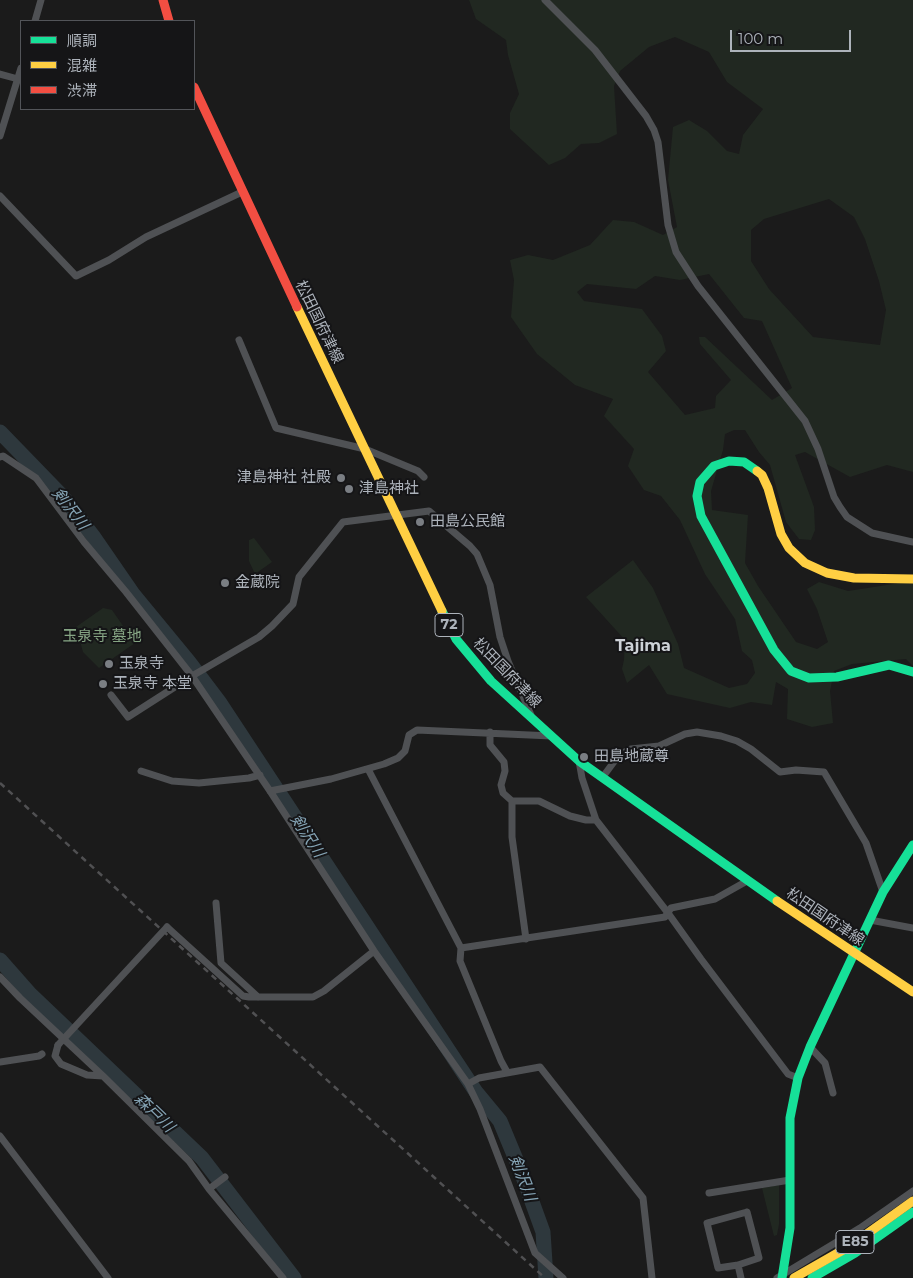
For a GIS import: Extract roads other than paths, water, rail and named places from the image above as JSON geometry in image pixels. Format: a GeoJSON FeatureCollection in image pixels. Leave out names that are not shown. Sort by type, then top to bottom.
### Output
{"type":"FeatureCollection","features":[{"type":"Feature","properties":{"kind":"main road"},"geometry":{"type":"LineString","coordinates":[[163,0],[169,20]]}},
{"type":"Feature","properties":{"kind":"main road","name":"松田国府津線"},"geometry":{"type":"LineString","coordinates":[[195,89],[396,516],[456,639],[472,660],[533,720],[579,761],[747,881],[913,992]]}},
{"type":"Feature","properties":{"kind":"main road"},"geometry":{"type":"LineString","coordinates":[[913,579],[854,578],[827,573],[806,563],[797,556],[781,534],[766,481],[752,466],[744,462],[728,461],[714,466],[700,482],[697,496],[701,516],[774,650],[791,671],[809,678],[837,677],[889,665],[913,672]]}},
{"type":"Feature","properties":{"kind":"main road"},"geometry":{"type":"LineString","coordinates":[[782,1277],[790,1228],[790,1118],[798,1078],[810,1047],[883,892],[913,844]]}},
{"type":"Feature","properties":{"kind":"main road","name":"E85"},"geometry":{"type":"LineString","coordinates":[[794,1278],[850,1246],[913,1200]]}},
{"type":"Feature","properties":{"kind":"main road","name":"E85"},"geometry":{"type":"LineString","coordinates":[[812,1278],[855,1253],[913,1212]]}},
{"type":"Feature","properties":{"kind":"street"},"geometry":{"type":"LineString","coordinates":[[35,20],[41,0]]}},
{"type":"Feature","properties":{"kind":"street"},"geometry":{"type":"LineString","coordinates":[[545,0],[595,50],[646,116],[658,142],[668,226],[676,252],[698,286],[805,421],[818,449],[834,497],[840,507],[847,517],[872,533],[913,542]]}},
{"type":"Feature","properties":{"kind":"street"},"geometry":{"type":"LineString","coordinates":[[0,74],[20,79],[0,136]]}},
{"type":"Feature","properties":{"kind":"street"},"geometry":{"type":"LineString","coordinates":[[0,196],[76,276],[109,260],[146,237],[242,192]]}},
{"type":"Feature","properties":{"kind":"street"},"geometry":{"type":"LineString","coordinates":[[239,340],[276,428],[365,449],[418,470],[424,477]]}},
{"type":"Feature","properties":{"kind":"street"},"geometry":{"type":"LineString","coordinates":[[0,457],[3,456],[36,478],[84,542],[192,676],[260,775],[374,951],[468,1084],[480,1109],[535,1253],[563,1278]]}},
{"type":"Feature","properties":{"kind":"street"},"geometry":{"type":"LineString","coordinates":[[111,694],[128,717],[203,669],[259,637],[293,604],[298,578],[342,522],[429,511],[470,546],[476,554],[490,585],[500,637],[508,661],[533,720]]}},
{"type":"Feature","properties":{"kind":"street"},"geometry":{"type":"LineString","coordinates":[[270,790],[331,779],[384,764],[398,758],[404,751],[410,735],[418,730],[552,736]]}},
{"type":"Feature","properties":{"kind":"street"},"geometry":{"type":"LineString","coordinates":[[490,732],[490,745],[504,762],[501,785],[503,793],[512,801],[539,801],[570,816],[596,820]]}},
{"type":"Feature","properties":{"kind":"street"},"geometry":{"type":"LineString","coordinates":[[602,778],[619,755],[631,749],[659,746],[684,734],[697,732],[738,741],[780,772],[796,770],[824,772],[866,843],[883,892]]}},
{"type":"Feature","properties":{"kind":"street"},"geometry":{"type":"LineString","coordinates":[[579,761],[582,778],[596,820],[788,1074],[798,1078]]}},
{"type":"Feature","properties":{"kind":"street"},"geometry":{"type":"LineString","coordinates":[[368,768],[461,948],[460,961],[501,1062],[507,1072]]}},
{"type":"Feature","properties":{"kind":"street"},"geometry":{"type":"LineString","coordinates":[[141,771],[172,781],[199,783],[249,778],[260,775]]}},
{"type":"Feature","properties":{"kind":"street"},"geometry":{"type":"LineString","coordinates":[[512,801],[512,837],[526,939]]}},
{"type":"Feature","properties":{"kind":"street"},"geometry":{"type":"LineString","coordinates":[[461,948],[665,917],[671,908],[715,898],[747,881]]}},
{"type":"Feature","properties":{"kind":"street"},"geometry":{"type":"LineString","coordinates":[[216,904],[221,963],[258,997]]}},
{"type":"Feature","properties":{"kind":"street"},"geometry":{"type":"LineString","coordinates":[[870,920],[913,928]]}},
{"type":"Feature","properties":{"kind":"street"},"geometry":{"type":"LineString","coordinates":[[103,1076],[86,1075],[64,1066],[55,1056],[58,1046],[167,926],[243,996],[313,998],[374,951]]}},
{"type":"Feature","properties":{"kind":"street"},"geometry":{"type":"LineString","coordinates":[[0,977],[189,1161],[209,1189],[283,1278]]}},
{"type":"Feature","properties":{"kind":"street"},"geometry":{"type":"LineString","coordinates":[[810,1047],[825,1064],[833,1093]]}},
{"type":"Feature","properties":{"kind":"street"},"geometry":{"type":"LineString","coordinates":[[0,1062],[42,1054]]}},
{"type":"Feature","properties":{"kind":"street"},"geometry":{"type":"LineString","coordinates":[[468,1084],[479,1078],[540,1067],[643,1198],[652,1278]]}},
{"type":"Feature","properties":{"kind":"street"},"geometry":{"type":"LineString","coordinates":[[0,1136],[108,1278]]}},
{"type":"Feature","properties":{"kind":"street"},"geometry":{"type":"LineString","coordinates":[[209,1189],[225,1177]]}},
{"type":"Feature","properties":{"kind":"street"},"geometry":{"type":"LineString","coordinates":[[709,1193],[790,1180]]}},
{"type":"Feature","properties":{"kind":"street"},"geometry":{"type":"LineString","coordinates":[[782,1277],[860,1228],[913,1191]]}},
{"type":"Feature","properties":{"kind":"street"},"geometry":{"type":"LineString","coordinates":[[747,1212],[759,1258],[738,1265],[718,1268],[707,1223],[747,1212]]}},
{"type":"Feature","properties":{"kind":"street"},"geometry":{"type":"LineString","coordinates":[[738,1265],[741,1278]]}},
{"type":"Feature","properties":{"kind":"waterway","name":"剣沢川"},"geometry":{"type":"LineString","coordinates":[[0,432],[63,497],[93,536],[133,594],[220,703],[476,1092],[500,1121],[543,1232],[546,1278]]}},
{"type":"Feature","properties":{"kind":"waterway","name":"森戸川"},"geometry":{"type":"LineString","coordinates":[[0,960],[30,994],[202,1158],[294,1278]]}},
{"type":"Feature","properties":{"kind":"railway"},"geometry":{"type":"LineString","coordinates":[[0,783],[545,1278]]}},
{"type":"Feature","properties":{"kind":"place","name":"津島神社 社殿"},"geometry":{"type":"Point","coordinates":[341,478]}},
{"type":"Feature","properties":{"kind":"place","name":"津島神社"},"geometry":{"type":"Point","coordinates":[349,489]}},
{"type":"Feature","properties":{"kind":"place","name":"田島公民館"},"geometry":{"type":"Point","coordinates":[420,522]}},
{"type":"Feature","properties":{"kind":"place","name":"金蔵院"},"geometry":{"type":"Point","coordinates":[225,583]}},
{"type":"Feature","properties":{"kind":"place","name":"玉泉寺"},"geometry":{"type":"Point","coordinates":[109,664]}},
{"type":"Feature","properties":{"kind":"place","name":"玉泉寺 本堂"},"geometry":{"type":"Point","coordinates":[103,684]}},
{"type":"Feature","properties":{"kind":"place","name":"田島地蔵尊"},"geometry":{"type":"Point","coordinates":[584,757]}},
{"type":"Feature","properties":{"kind":"district","name":"Tajima"},"geometry":{"type":"Point","coordinates":[643,646]}},
{"type":"Feature","properties":{"kind":"park label","name":"玉泉寺 墓地"},"geometry":{"type":"Point","coordinates":[102,637]}}]}
